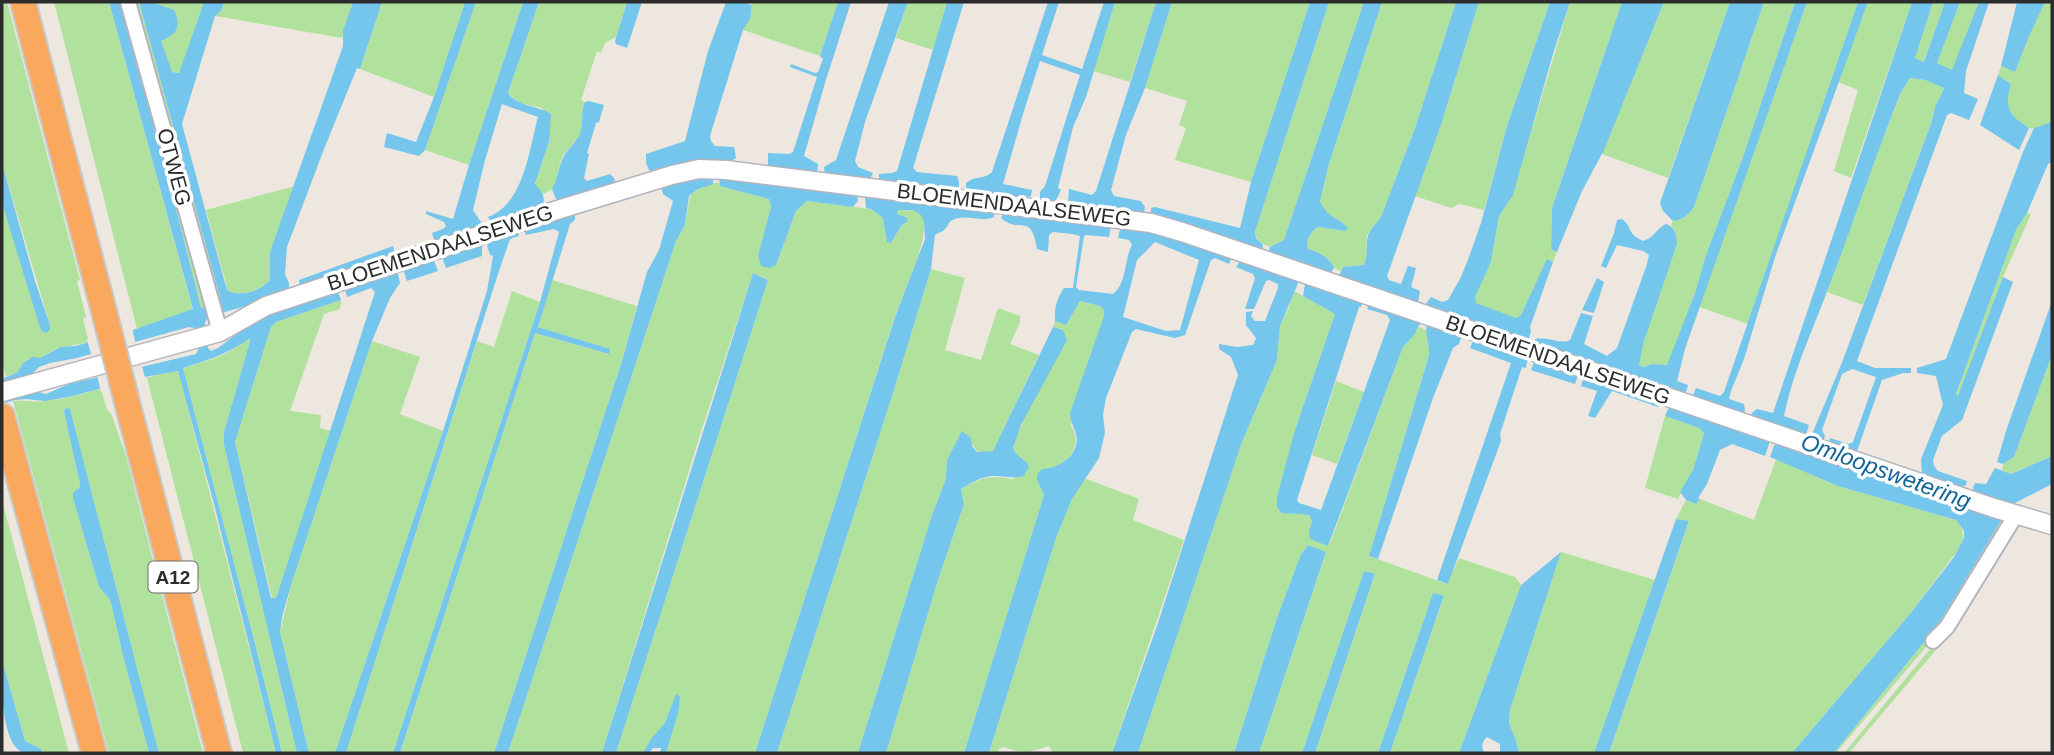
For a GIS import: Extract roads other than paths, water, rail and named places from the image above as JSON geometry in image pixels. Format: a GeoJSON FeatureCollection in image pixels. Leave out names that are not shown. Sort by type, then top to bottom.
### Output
{"type":"FeatureCollection","features":[{"type":"Feature","properties":{"kind":"highway","name":"A12"},"geometry":{"type":"LineString","coordinates":[[23,2],[219,753]]}},
{"type":"Feature","properties":{"kind":"highway"},"geometry":{"type":"LineString","coordinates":[[2,416],[94,753]]}},
{"type":"Feature","properties":{"kind":"street","name":"OTWEG"},"geometry":{"type":"LineString","coordinates":[[128,2],[208,336]]}},
{"type":"Feature","properties":{"kind":"street","name":"BLOEMENDAALSEWEG"},"geometry":{"type":"LineString","coordinates":[[2,392],[208,336],[266,306],[554,211],[672,175],[699,169],[726,170],[1151,223],[2052,525]]}},
{"type":"Feature","properties":{"kind":"street"},"geometry":{"type":"LineString","coordinates":[[1933,641],[1947,627],[2006,511]]}},
{"type":"Feature","properties":{"kind":"water"},"geometry":{"type":"Polygon","coordinates":[[[109,2],[119,2],[201,308],[209,306],[212,317],[207,318],[205,323],[208,348],[211,351],[218,348],[265,313],[337,289],[341,300],[276,322],[271,327],[235,442],[271,598],[276,598],[375,292],[371,288],[347,297],[344,286],[392,270],[398,274],[400,283],[390,298],[372,341],[282,617],[280,632],[309,753],[297,753],[224,445],[224,432],[249,339],[217,356],[183,368],[282,753],[276,753],[178,371],[69,397],[45,401],[15,400],[2,404],[2,398],[35,391],[46,394],[69,384],[196,354],[200,346],[195,328],[189,327],[50,363],[39,367],[30,376],[2,385],[2,379],[18,372],[22,364],[32,357],[40,358],[61,347],[75,346],[133,330],[193,309],[109,2]]]}},
{"type":"Feature","properties":{"kind":"water"},"geometry":{"type":"Polygon","coordinates":[[[139,2],[151,2],[174,10],[178,25],[171,36],[161,41],[172,72],[179,73],[204,2],[224,2],[221,11],[215,16],[182,124],[225,283],[228,291],[245,293],[256,290],[270,280],[270,252],[343,46],[343,31],[353,2],[382,2],[360,69],[357,68],[287,247],[285,274],[289,290],[221,313],[215,303],[220,297],[139,2]]]}},
{"type":"Feature","properties":{"kind":"water"},"geometry":{"type":"Polygon","coordinates":[[[465,2],[476,2],[425,150],[419,156],[384,147],[387,133],[416,142],[434,97],[465,2]]]}},
{"type":"Feature","properties":{"kind":"water"},"geometry":{"type":"Polygon","coordinates":[[[523,2],[539,2],[508,93],[517,101],[551,114],[549,142],[535,184],[543,195],[542,208],[492,224],[488,217],[510,201],[517,188],[528,160],[538,117],[502,104],[473,210],[483,225],[435,243],[432,233],[446,226],[444,222],[426,214],[426,211],[453,219],[523,2]]]}},
{"type":"Feature","properties":{"kind":"water"},"geometry":{"type":"Polygon","coordinates":[[[627,2],[642,2],[627,48],[615,41],[627,2]]]}},
{"type":"Feature","properties":{"kind":"water"},"geometry":{"type":"Polygon","coordinates":[[[726,2],[752,5],[750,19],[743,30],[710,136],[715,146],[734,147],[736,158],[730,162],[655,172],[649,170],[646,154],[685,141],[708,51],[726,2]]]}},
{"type":"Feature","properties":{"kind":"water"},"geometry":{"type":"Polygon","coordinates":[[[838,2],[851,2],[804,156],[818,164],[817,172],[815,174],[768,167],[768,153],[793,152],[817,77],[790,67],[791,64],[818,72],[823,59],[820,56],[838,2]]]}},
{"type":"Feature","properties":{"kind":"water"},"geometry":{"type":"Polygon","coordinates":[[[889,2],[908,2],[865,122],[855,161],[858,167],[873,173],[869,181],[825,175],[824,167],[836,160],[889,2]]]}},
{"type":"Feature","properties":{"kind":"water"},"geometry":{"type":"Polygon","coordinates":[[[947,2],[964,2],[913,168],[917,172],[957,176],[959,188],[954,191],[879,182],[879,174],[897,171],[947,2]]]}},
{"type":"Feature","properties":{"kind":"water"},"geometry":{"type":"Polygon","coordinates":[[[1048,2],[1059,2],[1042,55],[1082,69],[1104,2],[1115,2],[1086,97],[1073,127],[1058,188],[1061,190],[1055,202],[1040,198],[1080,75],[1040,61],[1003,184],[1032,190],[1031,196],[1025,198],[969,192],[966,183],[992,172],[1048,2]]]}},
{"type":"Feature","properties":{"kind":"water"},"geometry":{"type":"Polygon","coordinates":[[[1156,2],[1172,2],[1145,88],[1126,135],[1111,190],[1114,196],[1141,201],[1145,207],[1144,212],[1141,214],[1070,205],[1069,189],[1092,195],[1096,191],[1156,2]]]}},
{"type":"Feature","properties":{"kind":"water"},"geometry":{"type":"Polygon","coordinates":[[[1310,2],[1329,2],[1255,232],[1256,238],[1263,245],[1262,251],[1151,216],[1151,208],[1155,207],[1240,228],[1251,182],[1310,2]]]}},
{"type":"Feature","properties":{"kind":"water"},"geometry":{"type":"Polygon","coordinates":[[[1364,2],[1382,2],[1329,164],[1320,201],[1330,214],[1348,228],[1345,231],[1318,227],[1308,242],[1308,249],[1332,264],[1334,268],[1329,276],[1268,253],[1270,247],[1284,240],[1364,2]]]}},
{"type":"Feature","properties":{"kind":"water"},"geometry":{"type":"Polygon","coordinates":[[[1456,2],[1479,2],[1441,125],[1387,276],[1389,280],[1401,284],[1408,266],[1416,268],[1411,287],[1420,291],[1418,303],[1341,280],[1339,276],[1343,267],[1364,265],[1369,234],[1381,217],[1415,128],[1456,2]]]}},
{"type":"Feature","properties":{"kind":"water"},"geometry":{"type":"Polygon","coordinates":[[[1550,2],[1570,2],[1513,195],[1499,216],[1491,262],[1475,297],[1476,303],[1516,318],[1521,315],[1547,259],[1553,262],[1530,327],[1528,341],[1427,309],[1425,305],[1431,297],[1442,302],[1448,300],[1461,277],[1481,223],[1507,126],[1550,2]]]}},
{"type":"Feature","properties":{"kind":"water"},"geometry":{"type":"Polygon","coordinates":[[[1622,2],[1664,2],[1604,150],[1582,191],[1557,252],[1551,249],[1552,208],[1622,2]]]}},
{"type":"Feature","properties":{"kind":"water"},"geometry":{"type":"Polygon","coordinates":[[[1730,2],[1764,2],[1694,207],[1685,217],[1673,221],[1663,211],[1660,203],[1730,2]]]}},
{"type":"Feature","properties":{"kind":"water"},"geometry":{"type":"Polygon","coordinates":[[[1795,2],[1807,2],[1685,349],[1677,381],[1688,385],[1686,392],[1680,394],[1605,366],[1534,344],[1535,339],[1540,338],[1562,342],[1570,340],[1581,313],[1593,316],[1584,344],[1607,356],[1617,348],[1649,255],[1617,245],[1606,268],[1601,266],[1617,220],[1622,219],[1632,233],[1643,241],[1666,224],[1674,229],[1677,244],[1644,341],[1639,365],[1667,365],[1743,157],[1795,2]]]}},
{"type":"Feature","properties":{"kind":"water"},"geometry":{"type":"Polygon","coordinates":[[[1858,2],[1868,2],[1775,257],[1744,359],[1731,391],[1729,399],[1744,404],[1743,415],[1695,399],[1693,395],[1696,388],[1720,396],[1724,392],[1858,2]]]}},
{"type":"Feature","properties":{"kind":"water"},"geometry":{"type":"Polygon","coordinates":[[[1912,2],[1933,2],[1915,58],[1924,62],[1945,2],[1960,2],[1937,63],[1952,70],[1979,2],[1989,2],[1966,71],[1964,93],[1978,99],[1969,120],[1951,113],[1947,115],[1857,361],[1875,368],[1911,368],[1911,373],[1882,380],[1856,454],[1828,443],[1830,438],[1849,444],[1853,442],[1876,377],[1852,369],[1842,374],[1822,430],[1825,436],[1823,441],[1813,440],[1812,434],[1841,365],[1944,88],[1925,80],[1910,78],[1901,92],[1798,367],[1784,416],[1809,425],[1807,432],[1802,436],[1750,419],[1757,409],[1773,413],[1912,2]]]}},
{"type":"Feature","properties":{"kind":"water"},"geometry":{"type":"Polygon","coordinates":[[[2017,2],[2045,2],[2015,72],[2001,66],[2017,2]]]}},
{"type":"Feature","properties":{"kind":"water"},"geometry":{"type":"Polygon","coordinates":[[[1998,75],[2011,84],[2008,99],[2010,110],[2029,128],[2019,150],[1980,125],[1998,75]]]}},
{"type":"Feature","properties":{"kind":"water"},"geometry":{"type":"Polygon","coordinates":[[[589,101],[604,105],[587,153],[589,154],[584,178],[587,181],[610,174],[616,184],[562,203],[556,199],[552,189],[563,158],[580,134],[584,105],[589,101]]]}},
{"type":"Feature","properties":{"kind":"water"},"geometry":{"type":"Polygon","coordinates":[[[2052,122],[2052,162],[2048,164],[2027,213],[2016,230],[1956,394],[1958,396],[2003,277],[2013,282],[1962,420],[1942,436],[1933,460],[1938,471],[1967,481],[1961,488],[1922,475],[1921,459],[1943,405],[1936,376],[1917,373],[1917,368],[1946,359],[2023,152],[2034,128],[2052,122]]]}},
{"type":"Feature","properties":{"kind":"water"},"geometry":{"type":"Polygon","coordinates":[[[2,163],[50,325],[47,333],[40,328],[6,216],[2,200],[2,163]]]}},
{"type":"Feature","properties":{"kind":"water"},"geometry":{"type":"Polygon","coordinates":[[[698,176],[713,178],[713,183],[689,196],[685,225],[676,241],[508,753],[494,753],[622,361],[647,272],[659,250],[673,201],[663,194],[661,187],[698,176]]]}},
{"type":"Feature","properties":{"kind":"water"},"geometry":{"type":"Polygon","coordinates":[[[719,178],[857,192],[858,201],[853,207],[807,201],[796,211],[776,265],[770,268],[761,266],[758,255],[771,207],[769,199],[720,186],[719,178]]]}},
{"type":"Feature","properties":{"kind":"water"},"geometry":{"type":"Polygon","coordinates":[[[868,194],[994,211],[994,217],[958,218],[935,235],[931,269],[777,753],[755,753],[895,317],[925,239],[924,221],[920,214],[912,210],[898,210],[897,214],[908,221],[901,226],[891,243],[887,242],[883,218],[866,208],[865,197],[868,194]]]}},
{"type":"Feature","properties":{"kind":"water"},"geometry":{"type":"Polygon","coordinates":[[[1004,210],[1111,227],[1109,237],[1084,236],[1076,287],[1079,290],[1113,294],[1118,289],[1132,245],[1129,240],[1118,238],[1121,225],[1140,227],[1229,256],[1231,259],[1229,264],[1215,258],[1211,260],[1185,335],[1175,338],[1136,329],[1132,332],[1106,398],[1103,415],[1105,433],[1099,458],[1072,499],[1056,538],[989,753],[964,753],[1044,495],[1037,474],[1042,469],[1062,463],[1075,448],[1076,434],[1070,413],[1104,316],[1104,310],[1100,306],[1080,301],[1066,325],[1055,321],[1058,300],[1064,288],[1073,288],[1080,236],[1053,232],[1049,235],[1048,252],[1037,249],[1035,237],[1028,227],[1008,223],[1001,218],[1004,210]],[[1155,242],[1137,260],[1123,317],[1166,331],[1180,330],[1199,260],[1155,242]]]}},
{"type":"Feature","properties":{"kind":"water"},"geometry":{"type":"Polygon","coordinates":[[[571,213],[575,215],[575,220],[570,224],[538,327],[610,349],[609,354],[535,333],[400,753],[393,753],[540,302],[559,232],[554,229],[526,235],[524,229],[571,213]]]}},
{"type":"Feature","properties":{"kind":"water"},"geometry":{"type":"Polygon","coordinates":[[[518,230],[519,236],[510,239],[497,277],[346,753],[335,753],[487,291],[493,256],[487,246],[490,241],[518,230]]]}},
{"type":"Feature","properties":{"kind":"water"},"geometry":{"type":"Polygon","coordinates":[[[478,243],[482,246],[482,256],[446,268],[441,254],[478,243]]]}},
{"type":"Feature","properties":{"kind":"water"},"geometry":{"type":"Polygon","coordinates":[[[393,246],[395,255],[300,287],[299,280],[393,246]]]}},
{"type":"Feature","properties":{"kind":"water"},"geometry":{"type":"Polygon","coordinates":[[[433,258],[438,271],[407,281],[404,272],[407,265],[433,258]]]}},
{"type":"Feature","properties":{"kind":"water"},"geometry":{"type":"Polygon","coordinates":[[[1241,260],[1297,278],[1299,281],[1280,326],[1277,360],[1242,442],[1138,753],[1112,753],[1158,623],[1238,375],[1231,357],[1219,349],[1219,344],[1237,347],[1253,345],[1256,338],[1246,325],[1246,312],[1253,311],[1251,316],[1255,321],[1265,321],[1278,288],[1278,284],[1266,281],[1254,309],[1245,309],[1255,278],[1253,274],[1236,267],[1241,260]]]}},
{"type":"Feature","properties":{"kind":"water"},"geometry":{"type":"Polygon","coordinates":[[[753,273],[768,280],[616,753],[602,753],[753,273]]]}},
{"type":"Feature","properties":{"kind":"water"},"geometry":{"type":"Polygon","coordinates":[[[1597,278],[1604,282],[1594,313],[1582,310],[1597,278]]]}},
{"type":"Feature","properties":{"kind":"water"},"geometry":{"type":"Polygon","coordinates":[[[1307,282],[1363,301],[1297,500],[1299,503],[1321,510],[1390,320],[1387,315],[1367,309],[1369,303],[1421,322],[1403,347],[1328,546],[1310,539],[1312,521],[1309,515],[1282,513],[1277,507],[1277,497],[1295,430],[1335,314],[1303,296],[1307,282]]]}},
{"type":"Feature","properties":{"kind":"water"},"geometry":{"type":"Polygon","coordinates":[[[2052,301],[2052,355],[2014,457],[2003,464],[1997,462],[2006,431],[2052,301]]]}},
{"type":"Feature","properties":{"kind":"water"},"geometry":{"type":"Polygon","coordinates":[[[1427,324],[1455,330],[1461,338],[1459,344],[1453,348],[1433,398],[1378,559],[1369,556],[1429,355],[1427,324]]]}},
{"type":"Feature","properties":{"kind":"water"},"geometry":{"type":"Polygon","coordinates":[[[1053,327],[1063,330],[1067,340],[1021,425],[1013,448],[1029,466],[1024,476],[985,477],[961,489],[964,504],[886,753],[858,753],[932,515],[946,479],[947,460],[962,431],[971,438],[972,446],[977,452],[993,451],[1053,327]]]}},
{"type":"Feature","properties":{"kind":"water"},"geometry":{"type":"Polygon","coordinates":[[[1481,340],[1528,357],[1526,368],[1522,367],[1500,434],[1501,441],[1448,584],[1437,580],[1511,363],[1470,348],[1473,341],[1481,340]]]}},
{"type":"Feature","properties":{"kind":"water"},"geometry":{"type":"Polygon","coordinates":[[[1535,360],[1578,376],[1575,384],[1531,370],[1535,360]]]}},
{"type":"Feature","properties":{"kind":"water"},"geometry":{"type":"Polygon","coordinates":[[[1584,377],[1660,402],[1658,407],[1612,391],[1595,418],[1588,416],[1597,391],[1581,386],[1584,377]]]}},
{"type":"Feature","properties":{"kind":"water"},"geometry":{"type":"Polygon","coordinates":[[[1670,405],[1769,437],[1765,456],[1732,444],[1720,450],[1707,484],[1698,498],[1700,499],[1696,504],[1686,500],[1680,492],[1693,470],[1704,433],[1699,428],[1665,416],[1670,405]]]}},
{"type":"Feature","properties":{"kind":"water"},"geometry":{"type":"Polygon","coordinates":[[[68,408],[159,753],[149,753],[112,607],[109,598],[99,587],[73,498],[73,493],[80,484],[64,412],[68,408]]]}},
{"type":"Feature","properties":{"kind":"water"},"geometry":{"type":"Polygon","coordinates":[[[1779,440],[2005,514],[1938,625],[1834,753],[1792,753],[1909,615],[1954,557],[1964,538],[1964,531],[1956,520],[1838,486],[1770,457],[1779,440]]]}},
{"type":"Feature","properties":{"kind":"water"},"geometry":{"type":"Polygon","coordinates":[[[2052,456],[2052,484],[2011,505],[1975,493],[1975,483],[1986,484],[1995,468],[2011,474],[2052,456]]]}},
{"type":"Feature","properties":{"kind":"water"},"geometry":{"type":"Polygon","coordinates":[[[1676,519],[1689,521],[1609,753],[1594,753],[1676,519]]]}},
{"type":"Feature","properties":{"kind":"water"},"geometry":{"type":"Polygon","coordinates":[[[1308,545],[1326,552],[1259,753],[1234,753],[1277,618],[1301,554],[1308,545]]]}},
{"type":"Feature","properties":{"kind":"water"},"geometry":{"type":"Polygon","coordinates":[[[1561,552],[1510,710],[1509,723],[1519,753],[1500,753],[1500,744],[1487,737],[1482,745],[1487,753],[1459,753],[1521,585],[1561,552]]]}},
{"type":"Feature","properties":{"kind":"water"},"geometry":{"type":"Polygon","coordinates":[[[1364,571],[1375,574],[1315,753],[1302,753],[1364,571]]]}},
{"type":"Feature","properties":{"kind":"water"},"geometry":{"type":"Polygon","coordinates":[[[1433,593],[1444,596],[1390,753],[1378,753],[1433,593]]]}},
{"type":"Feature","properties":{"kind":"water"},"geometry":{"type":"Polygon","coordinates":[[[2,660],[25,741],[41,749],[42,753],[25,753],[17,748],[11,739],[4,712],[2,660]]]}},
{"type":"Feature","properties":{"kind":"water"},"geometry":{"type":"Polygon","coordinates":[[[676,694],[680,696],[678,714],[666,753],[660,753],[661,748],[653,748],[649,753],[643,753],[665,723],[676,694]]]}},
{"type":"Feature","properties":{"kind":"water label","name":"Omloopswetering"},"geometry":{"type":"Point","coordinates":[1886,471]}}]}
